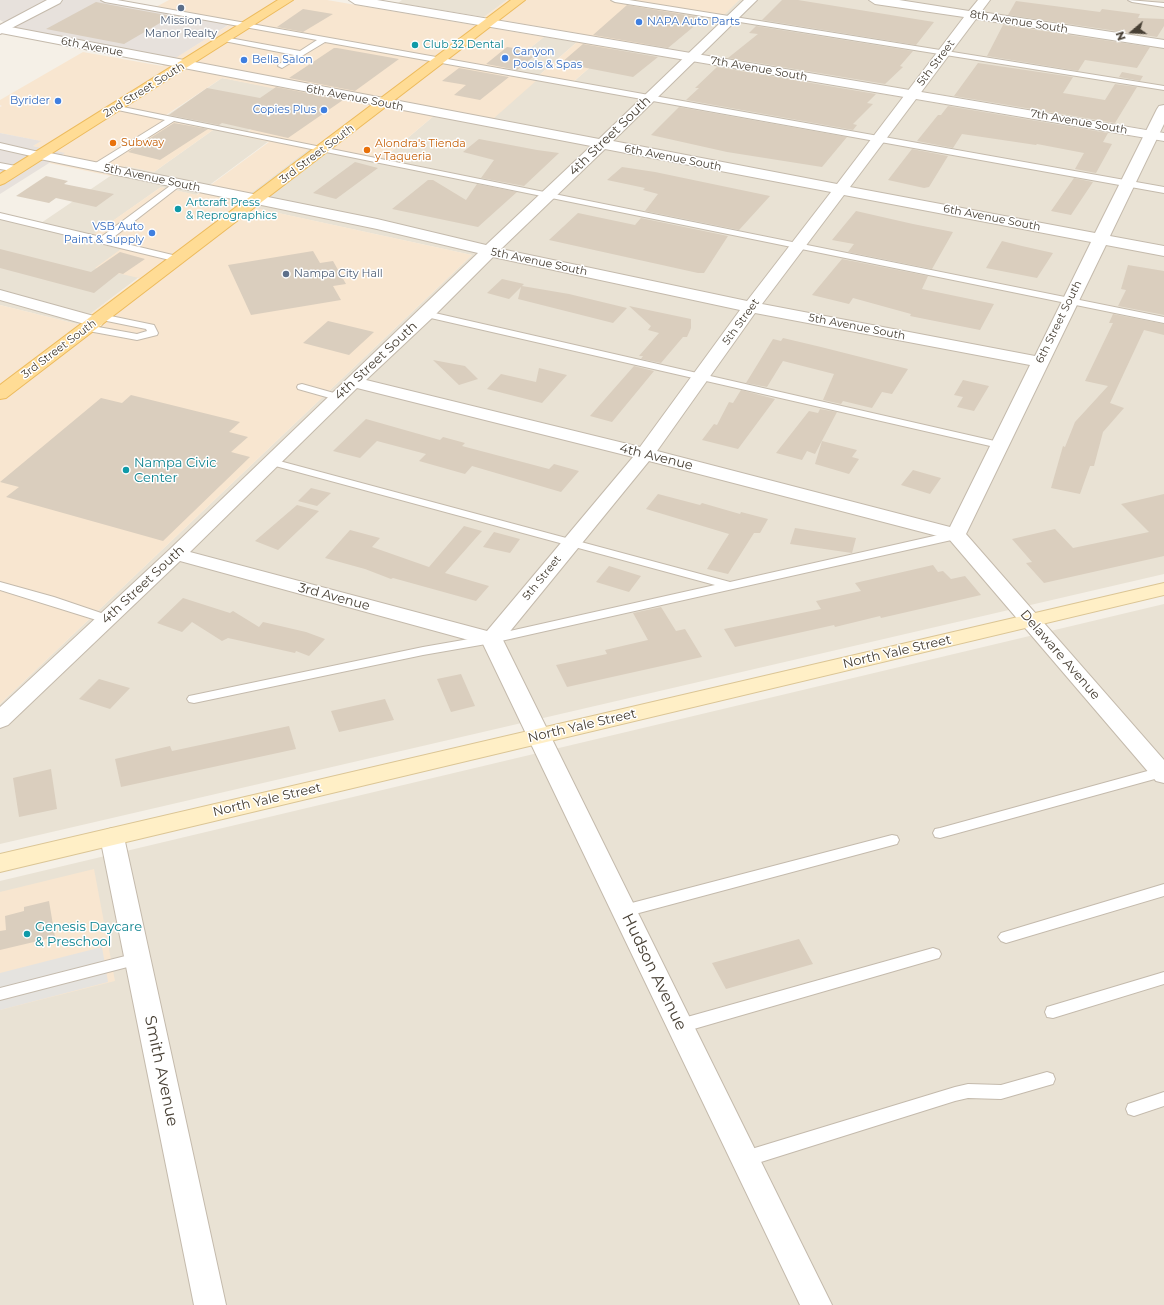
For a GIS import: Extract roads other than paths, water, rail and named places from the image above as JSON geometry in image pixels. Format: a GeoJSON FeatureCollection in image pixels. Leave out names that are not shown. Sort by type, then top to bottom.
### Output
{"type":"FeatureCollection","features":[{"type":"Feature","properties":{"kind":"main road","name":"2nd Street South"},"geometry":{"type":"LineString","coordinates":[[0,180],[287,0]]}},
{"type":"Feature","properties":{"kind":"main road","name":"3rd Street South"},"geometry":{"type":"LineString","coordinates":[[0,394],[519,0]]}},
{"type":"Feature","properties":{"kind":"main road","name":"North Yale Street"},"geometry":{"type":"LineString","coordinates":[[0,863],[1164,589]]}},
{"type":"Feature","properties":{"kind":"street"},"geometry":{"type":"LineString","coordinates":[[0,30],[56,0]]}},
{"type":"Feature","properties":{"kind":"street","name":"7th Avenue South"},"geometry":{"type":"LineString","coordinates":[[355,0],[1158,136]]}},
{"type":"Feature","properties":{"kind":"street","name":"4th Street South"},"geometry":{"type":"LineString","coordinates":[[0,720],[272,462],[337,397],[426,314],[489,251],[602,145],[751,0]]}},
{"type":"Feature","properties":{"kind":"street","name":"8th Avenue South"},"geometry":{"type":"LineString","coordinates":[[875,0],[1164,44]]}},
{"type":"Feature","properties":{"kind":"street","name":"5th Street"},"geometry":{"type":"LineString","coordinates":[[492,639],[645,454],[751,308],[984,0]]}},
{"type":"Feature","properties":{"kind":"street","name":"6th Avenue"},"geometry":{"type":"LineString","coordinates":[[0,30],[183,65]]}},
{"type":"Feature","properties":{"kind":"street","name":"6th Avenue South"},"geometry":{"type":"LineString","coordinates":[[183,65],[1164,251]]}},
{"type":"Feature","properties":{"kind":"street","name":"6th Street South"},"geometry":{"type":"LineString","coordinates":[[956,535],[1126,183],[1158,136],[1164,109]]}},
{"type":"Feature","properties":{"kind":"street","name":"5th Avenue South"},"geometry":{"type":"LineString","coordinates":[[40,155],[377,224],[489,251],[751,308],[1040,362]]}},
{"type":"Feature","properties":{"kind":"street"},"geometry":{"type":"LineString","coordinates":[[0,296],[94,322]]}},
{"type":"Feature","properties":{"kind":"street","name":"4th Avenue"},"geometry":{"type":"LineString","coordinates":[[354,382],[645,454],[956,535]]}},
{"type":"Feature","properties":{"kind":"street","name":"Delaware Avenue"},"geometry":{"type":"LineString","coordinates":[[956,535],[1163,774]]}},
{"type":"Feature","properties":{"kind":"street","name":"3rd Avenue"},"geometry":{"type":"LineString","coordinates":[[176,554],[492,639]]}},
{"type":"Feature","properties":{"kind":"street","name":"Hudson Avenue"},"geometry":{"type":"LineString","coordinates":[[492,639],[816,1305]]}},
{"type":"Feature","properties":{"kind":"street","name":"Smith Avenue"},"geometry":{"type":"LineString","coordinates":[[112,837],[210,1305]]}},
{"type":"Feature","properties":{"kind":"lane"},"geometry":{"type":"LineString","coordinates":[[105,0],[1164,190]]}},
{"type":"Feature","properties":{"kind":"lane"},"geometry":{"type":"LineString","coordinates":[[615,0],[1164,88]]}},
{"type":"Feature","properties":{"kind":"lane"},"geometry":{"type":"LineString","coordinates":[[1132,0],[1164,5]]}},
{"type":"Feature","properties":{"kind":"lane"},"geometry":{"type":"LineString","coordinates":[[224,39],[302,54]]}},
{"type":"Feature","properties":{"kind":"lane"},"geometry":{"type":"LineString","coordinates":[[282,66],[324,39]]}},
{"type":"Feature","properties":{"kind":"lane"},"geometry":{"type":"LineString","coordinates":[[116,107],[1164,320]]}},
{"type":"Feature","properties":{"kind":"lane"},"geometry":{"type":"LineString","coordinates":[[97,166],[172,119]]}},
{"type":"Feature","properties":{"kind":"lane"},"geometry":{"type":"LineString","coordinates":[[0,146],[40,155]]}},
{"type":"Feature","properties":{"kind":"lane"},"geometry":{"type":"LineString","coordinates":[[0,166],[18,169]]}},
{"type":"Feature","properties":{"kind":"lane"},"geometry":{"type":"LineString","coordinates":[[102,241],[178,183]]}},
{"type":"Feature","properties":{"kind":"lane"},"geometry":{"type":"LineString","coordinates":[[0,216],[178,259]]}},
{"type":"Feature","properties":{"kind":"lane"},"geometry":{"type":"LineString","coordinates":[[426,314],[999,445]]}},
{"type":"Feature","properties":{"kind":"lane"},"geometry":{"type":"LineString","coordinates":[[94,322],[138,337],[152,333]]}},
{"type":"Feature","properties":{"kind":"lane"},"geometry":{"type":"LineString","coordinates":[[94,322],[150,327],[152,333]]}},
{"type":"Feature","properties":{"kind":"lane"},"geometry":{"type":"LineString","coordinates":[[138,346],[152,333]]}},
{"type":"Feature","properties":{"kind":"lane"},"geometry":{"type":"LineString","coordinates":[[302,387],[337,397]]}},
{"type":"Feature","properties":{"kind":"lane"},"geometry":{"type":"LineString","coordinates":[[272,462],[729,586]]}},
{"type":"Feature","properties":{"kind":"lane"},"geometry":{"type":"LineString","coordinates":[[194,699],[423,651],[492,639],[956,535]]}},
{"type":"Feature","properties":{"kind":"lane"},"geometry":{"type":"LineString","coordinates":[[0,586],[50,600],[106,619]]}},
{"type":"Feature","properties":{"kind":"lane"},"geometry":{"type":"LineString","coordinates":[[940,833],[1163,774]]}},
{"type":"Feature","properties":{"kind":"lane"},"geometry":{"type":"LineString","coordinates":[[624,911],[892,840]]}},
{"type":"Feature","properties":{"kind":"lane"},"geometry":{"type":"LineString","coordinates":[[1006,937],[1164,890]]}},
{"type":"Feature","properties":{"kind":"lane"},"geometry":{"type":"LineString","coordinates":[[680,1026],[933,954]]}},
{"type":"Feature","properties":{"kind":"lane"},"geometry":{"type":"LineString","coordinates":[[0,994],[138,960]]}},
{"type":"Feature","properties":{"kind":"lane"},"geometry":{"type":"LineString","coordinates":[[1053,1012],[1164,978]]}},
{"type":"Feature","properties":{"kind":"lane"},"geometry":{"type":"LineString","coordinates":[[745,1159],[955,1094],[968,1091],[1001,1092],[1047,1079]]}},
{"type":"Feature","properties":{"kind":"lane"},"geometry":{"type":"LineString","coordinates":[[1134,1109],[1164,1099]]}},
{"type":"Feature","properties":{"kind":"place","name":"Mission Manor Realty"},"geometry":{"type":"Point","coordinates":[181,8]}},
{"type":"Feature","properties":{"kind":"place","name":"NAPA Auto Parts"},"geometry":{"type":"Point","coordinates":[639,22]}},
{"type":"Feature","properties":{"kind":"place","name":"Club 32 Dental"},"geometry":{"type":"Point","coordinates":[415,45]}},
{"type":"Feature","properties":{"kind":"place","name":"Canyon Pools & Spas"},"geometry":{"type":"Point","coordinates":[505,58]}},
{"type":"Feature","properties":{"kind":"place","name":"Bella Salon"},"geometry":{"type":"Point","coordinates":[244,60]}},
{"type":"Feature","properties":{"kind":"place","name":"Byrider"},"geometry":{"type":"Point","coordinates":[58,101]}},
{"type":"Feature","properties":{"kind":"place","name":"Copies Plus"},"geometry":{"type":"Point","coordinates":[324,110]}},
{"type":"Feature","properties":{"kind":"place","name":"Subway"},"geometry":{"type":"Point","coordinates":[113,143]}},
{"type":"Feature","properties":{"kind":"place","name":"Alondra's Tienda y Taqueria"},"geometry":{"type":"Point","coordinates":[367,150]}},
{"type":"Feature","properties":{"kind":"place","name":"Artcraft Press & Reprographics"},"geometry":{"type":"Point","coordinates":[178,209]}},
{"type":"Feature","properties":{"kind":"place","name":"VSB Auto Paint & Supply"},"geometry":{"type":"Point","coordinates":[152,233]}},
{"type":"Feature","properties":{"kind":"place","name":"Nampa City Hall"},"geometry":{"type":"Point","coordinates":[286,274]}},
{"type":"Feature","properties":{"kind":"place","name":"Nampa Civic Center"},"geometry":{"type":"Point","coordinates":[126,470]}},
{"type":"Feature","properties":{"kind":"place","name":"Genesis Daycare & Preschool"},"geometry":{"type":"Point","coordinates":[27,934]}}]}
